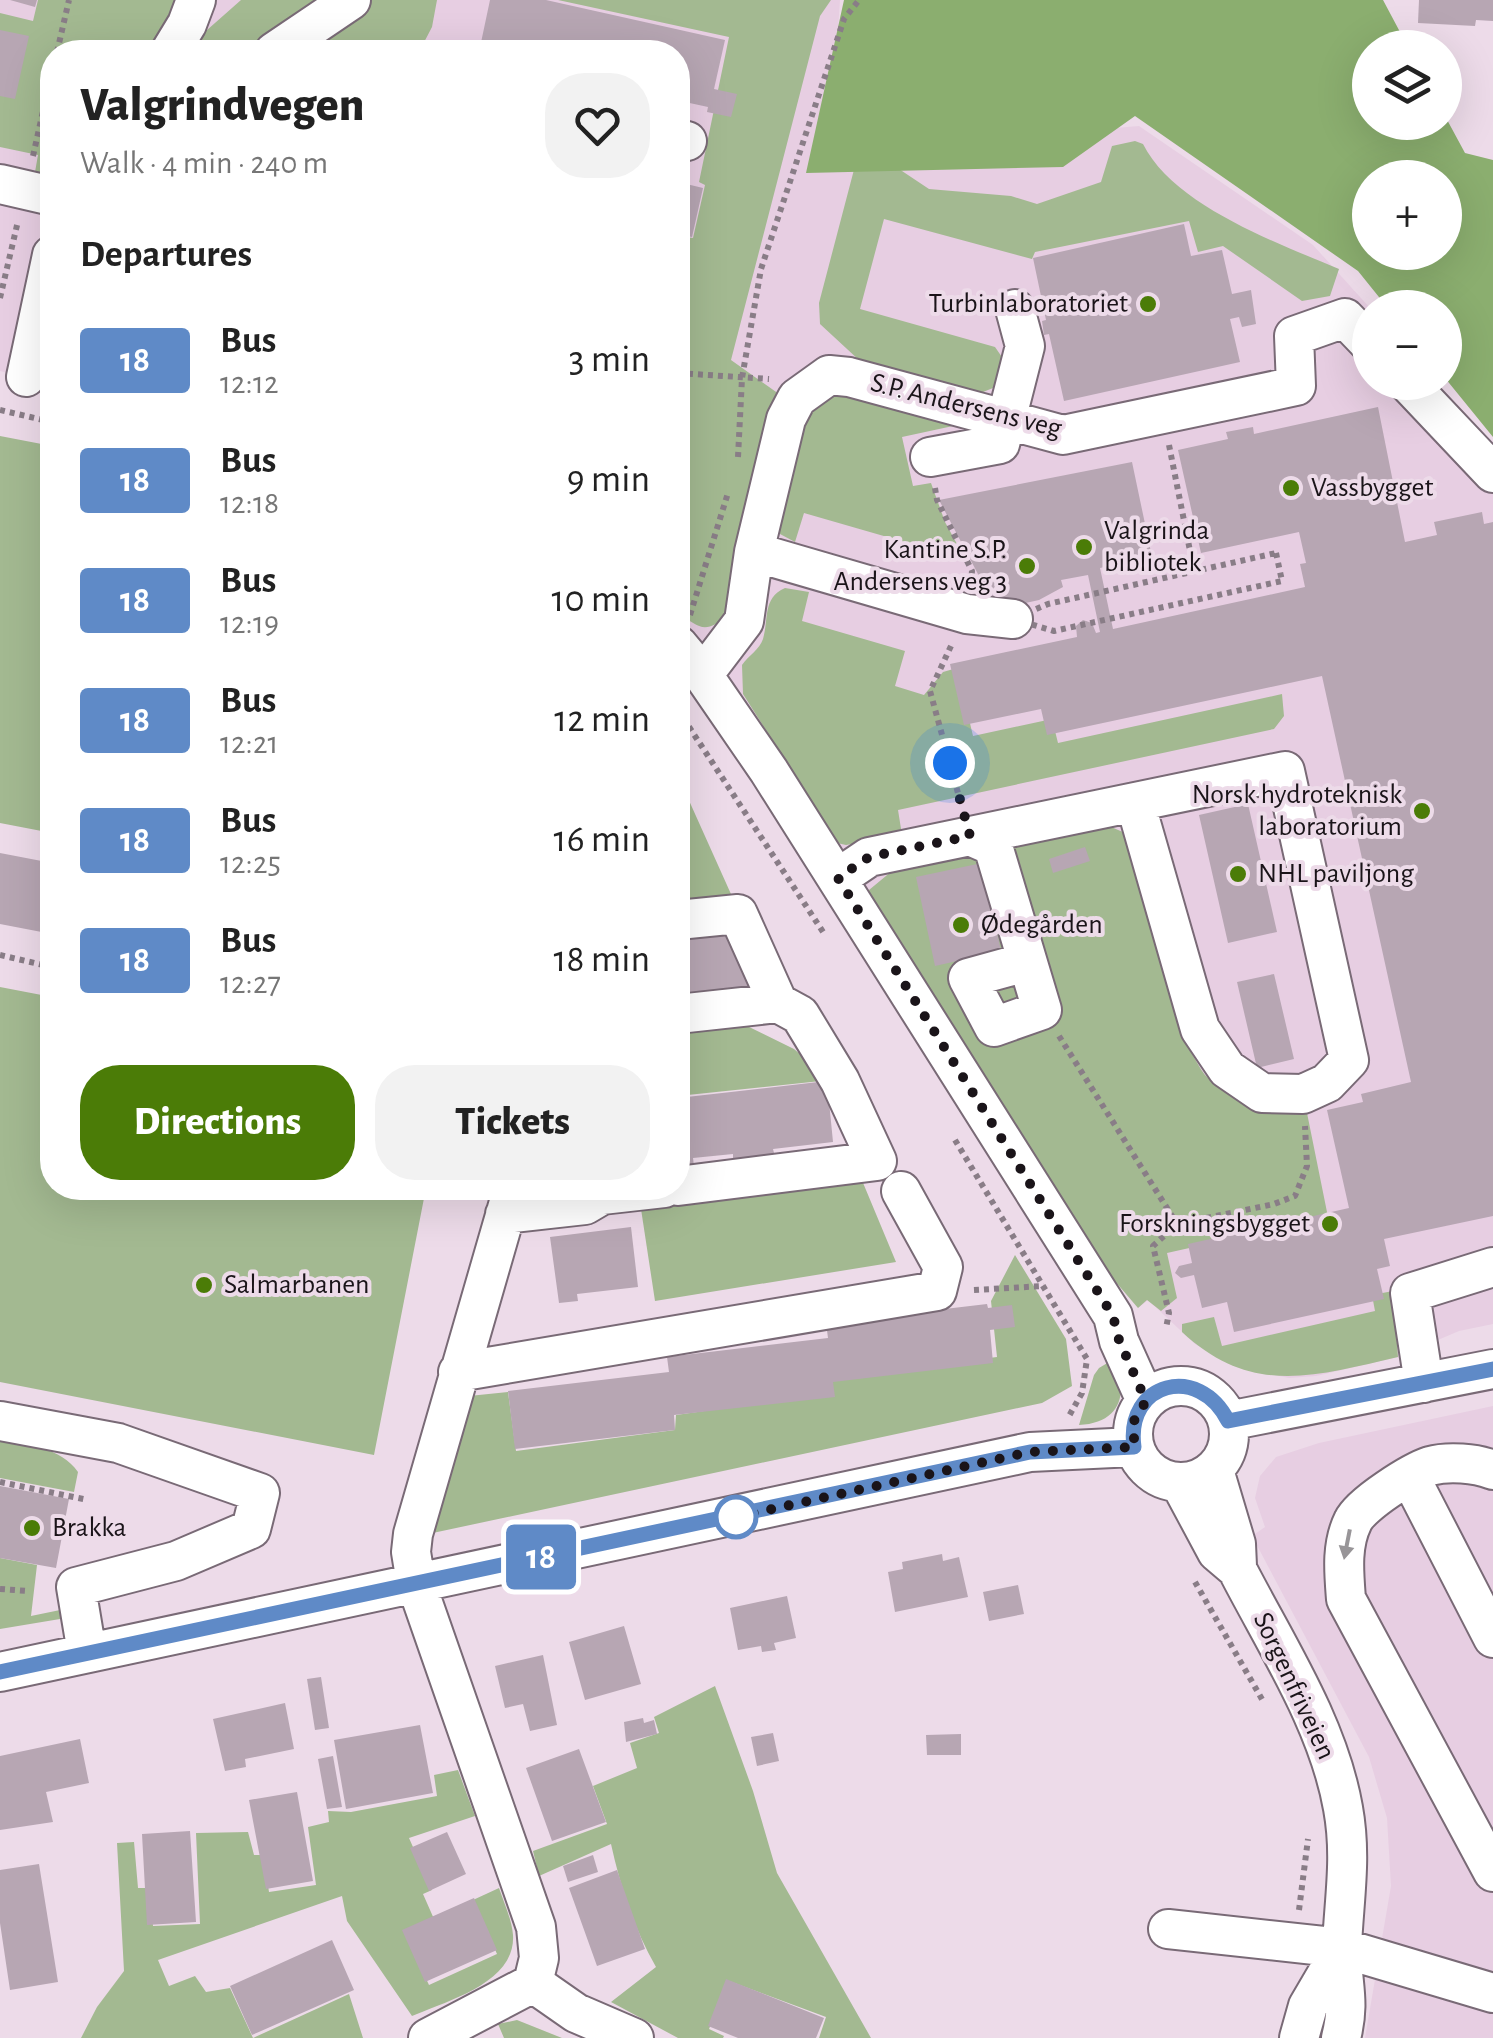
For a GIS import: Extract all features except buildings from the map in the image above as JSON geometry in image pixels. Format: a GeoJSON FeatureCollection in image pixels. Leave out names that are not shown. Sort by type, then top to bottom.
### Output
{"type":"FeatureCollection","features":[{"type":"Feature","properties":{"kind":"street"},"geometry":{"type":"LineString","coordinates":[[177,40],[196,0]]}},
{"type":"Feature","properties":{"kind":"street"},"geometry":{"type":"LineString","coordinates":[[292,40],[351,0]]}},
{"type":"Feature","properties":{"kind":"street"},"geometry":{"type":"LineString","coordinates":[[0,184],[40,193]]}},
{"type":"Feature","properties":{"kind":"street"},"geometry":{"type":"LineString","coordinates":[[930,457],[1000,444],[1024,346],[1015,309]]}},
{"type":"Feature","properties":{"kind":"street"},"geometry":{"type":"LineString","coordinates":[[26,377],[40,311]]}},
{"type":"Feature","properties":{"kind":"street","name":"S.P. Andersens veg"},"geometry":{"type":"LineString","coordinates":[[815,382],[829,375],[849,377],[1063,436],[1296,386],[1294,336],[1345,318],[1352,325]]}},
{"type":"Feature","properties":{"kind":"street"},"geometry":{"type":"LineString","coordinates":[[702,675],[744,620],[754,552],[786,419],[797,398],[815,382]]}},
{"type":"Feature","properties":{"kind":"street"},"geometry":{"type":"LineString","coordinates":[[1424,400],[1493,472]]}},
{"type":"Feature","properties":{"kind":"street"},"geometry":{"type":"LineString","coordinates":[[754,552],[966,614],[1012,619]]}},
{"type":"Feature","properties":{"kind":"street"},"geometry":{"type":"LineString","coordinates":[[690,648],[702,675],[838,878],[1113,1316],[1119,1340],[1160,1394]]}},
{"type":"Feature","properties":{"kind":"street"},"geometry":{"type":"LineString","coordinates":[[838,878],[869,857],[970,836],[1285,771],[1348,1060],[1328,1083],[1303,1094],[1262,1092],[1227,1069],[1200,1029],[1135,802]]}},
{"type":"Feature","properties":{"kind":"street"},"geometry":{"type":"LineString","coordinates":[[970,836],[993,846],[1042,1010],[994,1027],[968,978],[1026,962]]}},
{"type":"Feature","properties":{"kind":"street"},"geometry":{"type":"LineString","coordinates":[[690,919],[738,914],[778,1004]]}},
{"type":"Feature","properties":{"kind":"street"},"geometry":{"type":"LineString","coordinates":[[690,1013],[778,1004],[800,1015],[840,1082],[877,1161],[690,1184]]}},
{"type":"Feature","properties":{"kind":"street"},"geometry":{"type":"LineString","coordinates":[[458,1372],[938,1291],[944,1267],[901,1191]]}},
{"type":"Feature","properties":{"kind":"street"},"geometry":{"type":"LineString","coordinates":[[428,2038],[533,1983],[539,1958],[536,1927],[416,1583],[410,1552],[413,1534],[509,1201],[585,1206],[594,1200]]}},
{"type":"Feature","properties":{"kind":"street"},"geometry":{"type":"LineString","coordinates":[[1424,1383],[1410,1292],[1493,1267]]}},
{"type":"Feature","properties":{"kind":"street"},"geometry":{"type":"LineString","coordinates":[[1228,1421],[1493,1369]]}},
{"type":"Feature","properties":{"kind":"street"},"geometry":{"type":"LineString","coordinates":[[1206,1392],[1228,1421],[1229,1441],[1197,1476],[1151,1472],[1134,1447],[1134,1421],[1160,1394],[1206,1392]]}},
{"type":"Feature","properties":{"kind":"street"},"geometry":{"type":"LineString","coordinates":[[0,1420],[118,1443],[260,1493],[251,1529],[176,1561],[76,1587],[87,1653]]}},
{"type":"Feature","properties":{"kind":"street"},"geometry":{"type":"LineString","coordinates":[[0,1672],[1030,1452],[1134,1447]]}},
{"type":"Feature","properties":{"kind":"street"},"geometry":{"type":"LineString","coordinates":[[1493,1470],[1452,1464],[1428,1466],[1371,1501],[1354,1518],[1343,1568],[1346,1599],[1493,1872]]}},
{"type":"Feature","properties":{"kind":"street","name":"Sorgenfriveien"},"geometry":{"type":"LineString","coordinates":[[1197,1476],[1236,1544],[1237,1568],[1332,1763],[1344,1810],[1348,1858],[1348,1904],[1342,1948]]}},
{"type":"Feature","properties":{"kind":"street"},"geometry":{"type":"LineString","coordinates":[[1410,1478],[1493,1638]]}},
{"type":"Feature","properties":{"kind":"street"},"geometry":{"type":"LineString","coordinates":[[1168,1929],[1342,1948],[1493,1993]]}},
{"type":"Feature","properties":{"kind":"street"},"geometry":{"type":"LineString","coordinates":[[1298,2038],[1308,2006],[1342,1948]]}},
{"type":"Feature","properties":{"kind":"street"},"geometry":{"type":"LineString","coordinates":[[1341,2038],[1348,2011],[1342,1948]]}},
{"type":"Feature","properties":{"kind":"street"},"geometry":{"type":"LineString","coordinates":[[533,1983],[576,2013],[634,2038]]}},
{"type":"Feature","properties":{"kind":"path"},"geometry":{"type":"LineString","coordinates":[[60,40],[69,0]]}},
{"type":"Feature","properties":{"kind":"path"},"geometry":{"type":"LineString","coordinates":[[733,474],[738,458],[742,378],[761,269],[844,19],[859,0]]}},
{"type":"Feature","properties":{"kind":"path"},"geometry":{"type":"LineString","coordinates":[[690,373],[815,382]]}},
{"type":"Feature","properties":{"kind":"path"},"geometry":{"type":"LineString","coordinates":[[930,457],[937,500],[972,571],[966,614],[930,691],[970,836]]}},
{"type":"Feature","properties":{"kind":"path"},"geometry":{"type":"LineString","coordinates":[[1172,458],[1194,572]]}},
{"type":"Feature","properties":{"kind":"path"},"geometry":{"type":"LineString","coordinates":[[690,611],[728,490]]}},
{"type":"Feature","properties":{"kind":"path"},"geometry":{"type":"LineString","coordinates":[[1276,554],[1282,580],[1054,631],[1012,619],[1048,604],[1276,554]]}},
{"type":"Feature","properties":{"kind":"path"},"geometry":{"type":"LineString","coordinates":[[690,728],[836,951]]}},
{"type":"Feature","properties":{"kind":"path"},"geometry":{"type":"LineString","coordinates":[[0,955],[40,964]]}},
{"type":"Feature","properties":{"kind":"path"},"geometry":{"type":"LineString","coordinates":[[1042,1010],[1177,1224]]}},
{"type":"Feature","properties":{"kind":"path"},"geometry":{"type":"LineString","coordinates":[[1166,1328],[1169,1314],[1152,1246],[1177,1224],[1295,1196],[1307,1166],[1303,1094]]}},
{"type":"Feature","properties":{"kind":"path"},"geometry":{"type":"LineString","coordinates":[[951,1133],[1088,1359],[1082,1393],[1070,1412]]}},
{"type":"Feature","properties":{"kind":"path"},"geometry":{"type":"LineString","coordinates":[[938,1291],[1044,1286]]}},
{"type":"Feature","properties":{"kind":"path"},"geometry":{"type":"LineString","coordinates":[[0,1482],[88,1500]]}},
{"type":"Feature","properties":{"kind":"path"},"geometry":{"type":"LineString","coordinates":[[1188,1570],[1264,1704]]}},
{"type":"Feature","properties":{"kind":"path"},"geometry":{"type":"LineString","coordinates":[[0,1588],[28,1592]]}},
{"type":"Feature","properties":{"kind":"path"},"geometry":{"type":"LineString","coordinates":[[1292,1942],[1302,1894],[1309,1824]]}},
{"type":"Feature","properties":{"kind":"shaded area"},"geometry":{"type":"Polygon","coordinates":[[[0,0],[840,0],[830,152],[1139,126],[1313,245],[1354,290],[1352,400],[1453,400],[1493,444],[1493,1324],[1459,1331],[1398,1357],[1316,1376],[1289,1378],[1236,1367],[1195,1344],[1148,1300],[1138,1308],[933,1034],[690,663],[690,40],[40,40],[40,381],[0,371],[0,0]]]}},
{"type":"Feature","properties":{"kind":"shaded area"},"geometry":{"type":"Polygon","coordinates":[[[1493,1406],[1493,2038],[1365,2038],[1391,1886],[1387,1818],[1369,1757],[1252,1536],[1265,1527],[1255,1498],[1260,1476],[1276,1457],[1319,1443],[1493,1406]]]}},
{"type":"Feature","properties":{"kind":"green space"},"geometry":{"type":"Polygon","coordinates":[[[38,0],[183,0],[161,40],[40,40],[40,173],[35,172],[38,155],[0,147],[0,13],[33,21],[38,0]]]}},
{"type":"Feature","properties":{"kind":"green space"},"geometry":{"type":"Polygon","coordinates":[[[241,0],[437,0],[425,40],[198,38],[241,0]]]}},
{"type":"Feature","properties":{"kind":"green space"},"geometry":{"type":"Polygon","coordinates":[[[558,0],[831,0],[820,16],[731,360],[779,394],[729,615],[703,627],[690,620],[690,238],[705,185],[699,182],[729,37],[558,0]]]}},
{"type":"Feature","properties":{"kind":"green space"},"geometry":{"type":"Polygon","coordinates":[[[844,0],[1383,0],[1399,30],[1352,30],[1352,140],[1458,140],[1465,153],[1493,160],[1493,437],[1462,399],[1462,290],[1373,290],[1357,270],[1462,270],[1462,160],[1352,160],[1352,267],[1135,116],[1063,167],[806,173],[844,0]]]}},
{"type":"Feature","properties":{"kind":"green space"},"geometry":{"type":"Polygon","coordinates":[[[1135,141],[1143,144],[1178,186],[1203,204],[1258,234],[1339,269],[1330,296],[1302,301],[1223,246],[1198,252],[1189,221],[1035,252],[1032,259],[884,219],[860,309],[995,347],[1004,360],[993,388],[969,391],[860,361],[820,324],[819,303],[856,162],[896,167],[929,189],[1011,196],[1037,204],[1101,182],[1112,146],[1135,141]]]}},
{"type":"Feature","properties":{"kind":"green space"},"geometry":{"type":"Polygon","coordinates":[[[838,394],[852,394],[954,423],[902,437],[913,486],[931,483],[945,522],[963,555],[960,558],[804,513],[795,542],[780,534],[784,493],[802,428],[816,406],[838,394]]]}},
{"type":"Feature","properties":{"kind":"green space"},"geometry":{"type":"Polygon","coordinates":[[[0,436],[40,444],[40,831],[0,823],[0,436]]]}},
{"type":"Feature","properties":{"kind":"green space"},"geometry":{"type":"Polygon","coordinates":[[[785,588],[809,592],[802,621],[905,651],[895,686],[924,695],[943,672],[957,668],[973,736],[1052,719],[1058,743],[1282,694],[1284,716],[1274,729],[898,810],[902,835],[846,845],[837,843],[743,694],[742,665],[761,643],[770,604],[785,588]]]}},
{"type":"Feature","properties":{"kind":"green space"},"geometry":{"type":"Polygon","coordinates":[[[690,803],[735,903],[708,897],[690,899],[690,803]]]}},
{"type":"Feature","properties":{"kind":"green space"},"geometry":{"type":"Polygon","coordinates":[[[1109,826],[1125,833],[1134,846],[1192,1054],[1205,1075],[1225,1089],[1268,1105],[1307,1113],[1328,1217],[1167,1253],[1177,1298],[1161,1311],[1147,1300],[1138,1308],[1114,1280],[869,890],[892,871],[1109,826]]]}},
{"type":"Feature","properties":{"kind":"green space","name":"Salmarbanen"},"geometry":{"type":"Polygon","coordinates":[[[0,987],[40,995],[40,1200],[424,1200],[374,1455],[0,1382],[0,987]]]}},
{"type":"Feature","properties":{"kind":"green space"},"geometry":{"type":"Polygon","coordinates":[[[743,1024],[794,1049],[830,1080],[690,1095],[690,1029],[743,1024]]]}},
{"type":"Feature","properties":{"kind":"green space"},"geometry":{"type":"Polygon","coordinates":[[[861,1178],[896,1262],[655,1301],[641,1209],[861,1178]]]}},
{"type":"Feature","properties":{"kind":"green space"},"geometry":{"type":"Polygon","coordinates":[[[1015,1255],[1066,1339],[1072,1386],[1042,1403],[428,1534],[469,1396],[508,1392],[516,1451],[675,1430],[676,1415],[832,1393],[830,1378],[997,1357],[991,1301],[1015,1255]]]}},
{"type":"Feature","properties":{"kind":"green space"},"geometry":{"type":"Polygon","coordinates":[[[1393,1291],[1398,1357],[1339,1370],[1312,1375],[1259,1373],[1208,1353],[1182,1332],[1182,1324],[1214,1317],[1222,1346],[1375,1311],[1372,1295],[1393,1291]]]}},
{"type":"Feature","properties":{"kind":"green space"},"geometry":{"type":"Polygon","coordinates":[[[1114,1359],[1121,1383],[1118,1404],[1104,1419],[1079,1425],[1094,1375],[1114,1359]]]}},
{"type":"Feature","properties":{"kind":"green space"},"geometry":{"type":"Polygon","coordinates":[[[0,1441],[62,1457],[78,1472],[74,1492],[0,1478],[0,1441]]]}},
{"type":"Feature","properties":{"kind":"green space"},"geometry":{"type":"Polygon","coordinates":[[[0,1558],[37,1565],[31,1616],[65,1609],[66,1618],[0,1629],[0,1558]]]}},
{"type":"Feature","properties":{"kind":"green space"},"geometry":{"type":"Polygon","coordinates":[[[715,1686],[753,1791],[777,1873],[871,2038],[819,2038],[826,2017],[729,1981],[709,2029],[723,2038],[678,2038],[611,2002],[656,1967],[629,1908],[611,1844],[539,1876],[533,1851],[607,1824],[593,1786],[637,1768],[630,1743],[659,1733],[654,1717],[715,1686]]]}},
{"type":"Feature","properties":{"kind":"green space"},"geometry":{"type":"Polygon","coordinates":[[[458,1770],[475,1816],[409,1838],[432,1890],[423,1894],[434,1919],[404,1932],[429,1985],[497,1954],[473,1900],[499,1888],[513,1935],[511,1952],[503,1966],[476,1988],[412,2016],[347,1921],[342,1896],[158,1960],[169,1986],[195,1976],[206,1992],[230,1988],[253,2038],[81,2038],[97,2007],[124,1971],[117,1843],[134,1842],[138,1888],[149,1888],[153,1926],[200,1924],[196,1833],[248,1832],[254,1855],[263,1855],[269,1892],[316,1885],[308,1827],[329,1822],[328,1811],[351,1812],[437,1796],[434,1775],[458,1770]]]}},
{"type":"Feature","properties":{"kind":"green space"},"geometry":{"type":"Polygon","coordinates":[[[349,1994],[363,2038],[253,2038],[349,1994]]]}},
{"type":"Feature","properties":{"kind":"green space"},"geometry":{"type":"Polygon","coordinates":[[[517,2020],[562,2038],[504,2038],[498,2024],[517,2020]]]}},
{"type":"Feature","properties":{"kind":"bus line","name":"18"},"geometry":{"type":"LineString","coordinates":[[0,1672],[1030,1452],[1134,1447],[1134,1421],[1142,1405],[1155,1393],[1174,1386],[1206,1392],[1228,1421],[1493,1369]]}},
{"type":"Feature","properties":{"kind":"place","name":"Turbinlaboratoriet"},"geometry":{"type":"Point","coordinates":[1148,304]}},
{"type":"Feature","properties":{"kind":"place","name":"Vassbygget"},"geometry":{"type":"Point","coordinates":[1291,488]}},
{"type":"Feature","properties":{"kind":"place","name":"Valgrinda bibliotek"},"geometry":{"type":"Point","coordinates":[1084,547]}},
{"type":"Feature","properties":{"kind":"place","name":"Kantine S.P. Andersens veg 3"},"geometry":{"type":"Point","coordinates":[1027,566]}},
{"type":"Feature","properties":{"kind":"place","name":"Norsk hydroteknisk laboratorium"},"geometry":{"type":"Point","coordinates":[1422,811]}},
{"type":"Feature","properties":{"kind":"place","name":"NHL paviljong"},"geometry":{"type":"Point","coordinates":[1238,874]}},
{"type":"Feature","properties":{"kind":"place","name":"Ødegården"},"geometry":{"type":"Point","coordinates":[961,925]}},
{"type":"Feature","properties":{"kind":"place","name":"Forskningsbygget"},"geometry":{"type":"Point","coordinates":[1330,1224]}},
{"type":"Feature","properties":{"kind":"place","name":"Salmarbanen"},"geometry":{"type":"Point","coordinates":[204,1285]}},
{"type":"Feature","properties":{"kind":"place","name":"Brakka"},"geometry":{"type":"Point","coordinates":[32,1528]}},
{"type":"Feature","properties":{"kind":"route"},"geometry":{"type":"LineString","coordinates":[[736,1517],[1030,1452],[1134,1447],[1134,1421],[1146,1401],[1119,1340],[1113,1316],[838,878],[869,857],[970,836],[950,763]]}}]}
